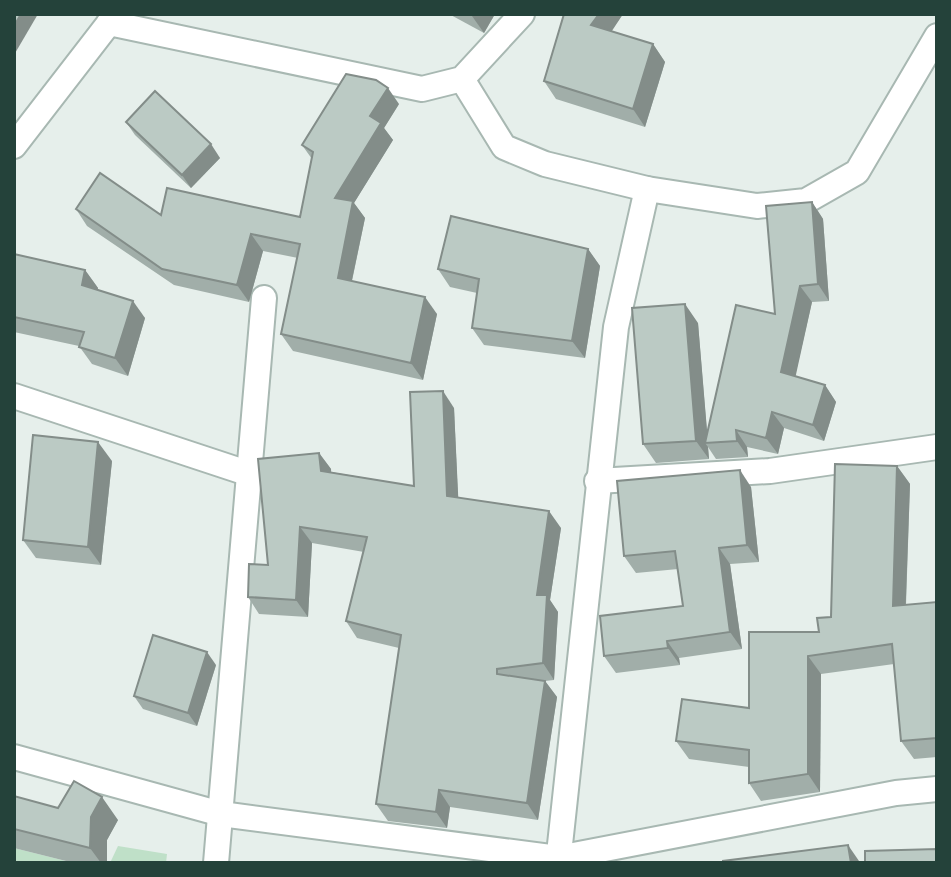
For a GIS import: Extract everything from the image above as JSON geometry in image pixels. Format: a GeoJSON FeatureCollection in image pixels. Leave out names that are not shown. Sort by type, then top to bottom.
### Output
{"type":"FeatureCollection","features":[{"type":"Feature","properties":{"kind":"street"},"geometry":{"type":"LineString","coordinates":[[14,146],[112,19],[422,89],[462,79],[522,14]]}},
{"type":"Feature","properties":{"kind":"street"},"geometry":{"type":"LineString","coordinates":[[462,79],[504,147],[545,164],[647,189],[757,206],[806,201],[857,172],[937,36]]}},
{"type":"Feature","properties":{"kind":"street"},"geometry":{"type":"LineString","coordinates":[[558,860],[616,327],[647,189]]}},
{"type":"Feature","properties":{"kind":"street"},"geometry":{"type":"LineString","coordinates":[[216,863],[264,298]]}},
{"type":"Feature","properties":{"kind":"street"},"geometry":{"type":"LineString","coordinates":[[14,396],[247,473]]}},
{"type":"Feature","properties":{"kind":"street"},"geometry":{"type":"LineString","coordinates":[[597,481],[770,471],[937,447]]}},
{"type":"Feature","properties":{"kind":"street"},"geometry":{"type":"LineString","coordinates":[[14,757],[221,814],[558,860],[881,796],[937,789]]}},
{"type":"Feature","properties":{"kind":"green space"},"geometry":{"type":"Polygon","coordinates":[[[118,846],[167,854],[166,863],[110,863],[118,846]]]}},
{"type":"Feature","properties":{"kind":"green space"},"geometry":{"type":"Polygon","coordinates":[[[14,848],[74,863],[14,863],[14,848]]]}},
{"type":"Feature","properties":{"kind":"building"},"geometry":{"type":"Polygon","coordinates":[[[14,14],[21,14],[14,26],[14,14]]]}},
{"type":"Feature","properties":{"kind":"building"},"geometry":{"type":"Polygon","coordinates":[[[564,14],[599,14],[591,25],[653,44],[633,109],[544,81],[564,14]]]}},
{"type":"Feature","properties":{"kind":"building"},"geometry":{"type":"Polygon","coordinates":[[[346,74],[376,80],[388,88],[370,116],[381,123],[335,198],[353,201],[338,278],[425,297],[411,363],[281,334],[300,244],[251,234],[237,285],[162,269],[76,209],[100,173],[161,215],[167,188],[300,217],[313,152],[302,145],[346,74]]]}},
{"type":"Feature","properties":{"kind":"building"},"geometry":{"type":"Polygon","coordinates":[[[155,91],[211,144],[182,175],[126,122],[155,91]]]}},
{"type":"Feature","properties":{"kind":"building"},"geometry":{"type":"Polygon","coordinates":[[[812,202],[818,284],[800,286],[781,372],[825,385],[813,425],[772,412],[766,438],[736,430],[737,441],[705,443],[736,305],[775,314],[766,206],[812,202]]]}},
{"type":"Feature","properties":{"kind":"building"},"geometry":{"type":"Polygon","coordinates":[[[451,216],[588,249],[572,341],[472,328],[479,279],[438,269],[451,216]]]}},
{"type":"Feature","properties":{"kind":"building"},"geometry":{"type":"Polygon","coordinates":[[[14,254],[85,270],[82,285],[133,301],[115,358],[79,347],[84,332],[14,317],[14,254]]]}},
{"type":"Feature","properties":{"kind":"building"},"geometry":{"type":"Polygon","coordinates":[[[685,304],[696,441],[643,444],[632,308],[685,304]]]}},
{"type":"Feature","properties":{"kind":"building"},"geometry":{"type":"Polygon","coordinates":[[[443,391],[447,496],[549,511],[537,595],[547,595],[543,663],[497,669],[497,674],[545,681],[527,803],[439,790],[436,812],[376,804],[401,635],[346,621],[367,537],[300,527],[296,600],[248,597],[249,564],[268,565],[258,459],[319,453],[321,471],[414,486],[410,392],[443,391]]]}},
{"type":"Feature","properties":{"kind":"building"},"geometry":{"type":"Polygon","coordinates":[[[33,435],[98,442],[88,547],[23,540],[33,435]]]}},
{"type":"Feature","properties":{"kind":"building"},"geometry":{"type":"Polygon","coordinates":[[[835,464],[897,466],[893,606],[937,602],[937,738],[901,741],[892,644],[808,656],[808,774],[749,783],[749,750],[676,741],[682,699],[749,708],[749,632],[819,632],[817,618],[831,617],[835,464]]]}},
{"type":"Feature","properties":{"kind":"building"},"geometry":{"type":"Polygon","coordinates":[[[740,470],[747,545],[719,548],[730,632],[667,641],[668,648],[604,656],[600,616],[683,606],[675,551],[624,556],[617,481],[740,470]]]}},
{"type":"Feature","properties":{"kind":"building"},"geometry":{"type":"Polygon","coordinates":[[[153,635],[207,652],[188,713],[134,696],[153,635]]]}},
{"type":"Feature","properties":{"kind":"building"},"geometry":{"type":"Polygon","coordinates":[[[74,781],[102,797],[91,817],[90,848],[14,829],[14,796],[58,808],[74,781]]]}},
{"type":"Feature","properties":{"kind":"building"},"geometry":{"type":"Polygon","coordinates":[[[848,845],[851,863],[723,863],[723,861],[848,845]]]}},
{"type":"Feature","properties":{"kind":"building"},"geometry":{"type":"Polygon","coordinates":[[[937,849],[937,863],[865,863],[865,851],[937,849]]]}}]}
